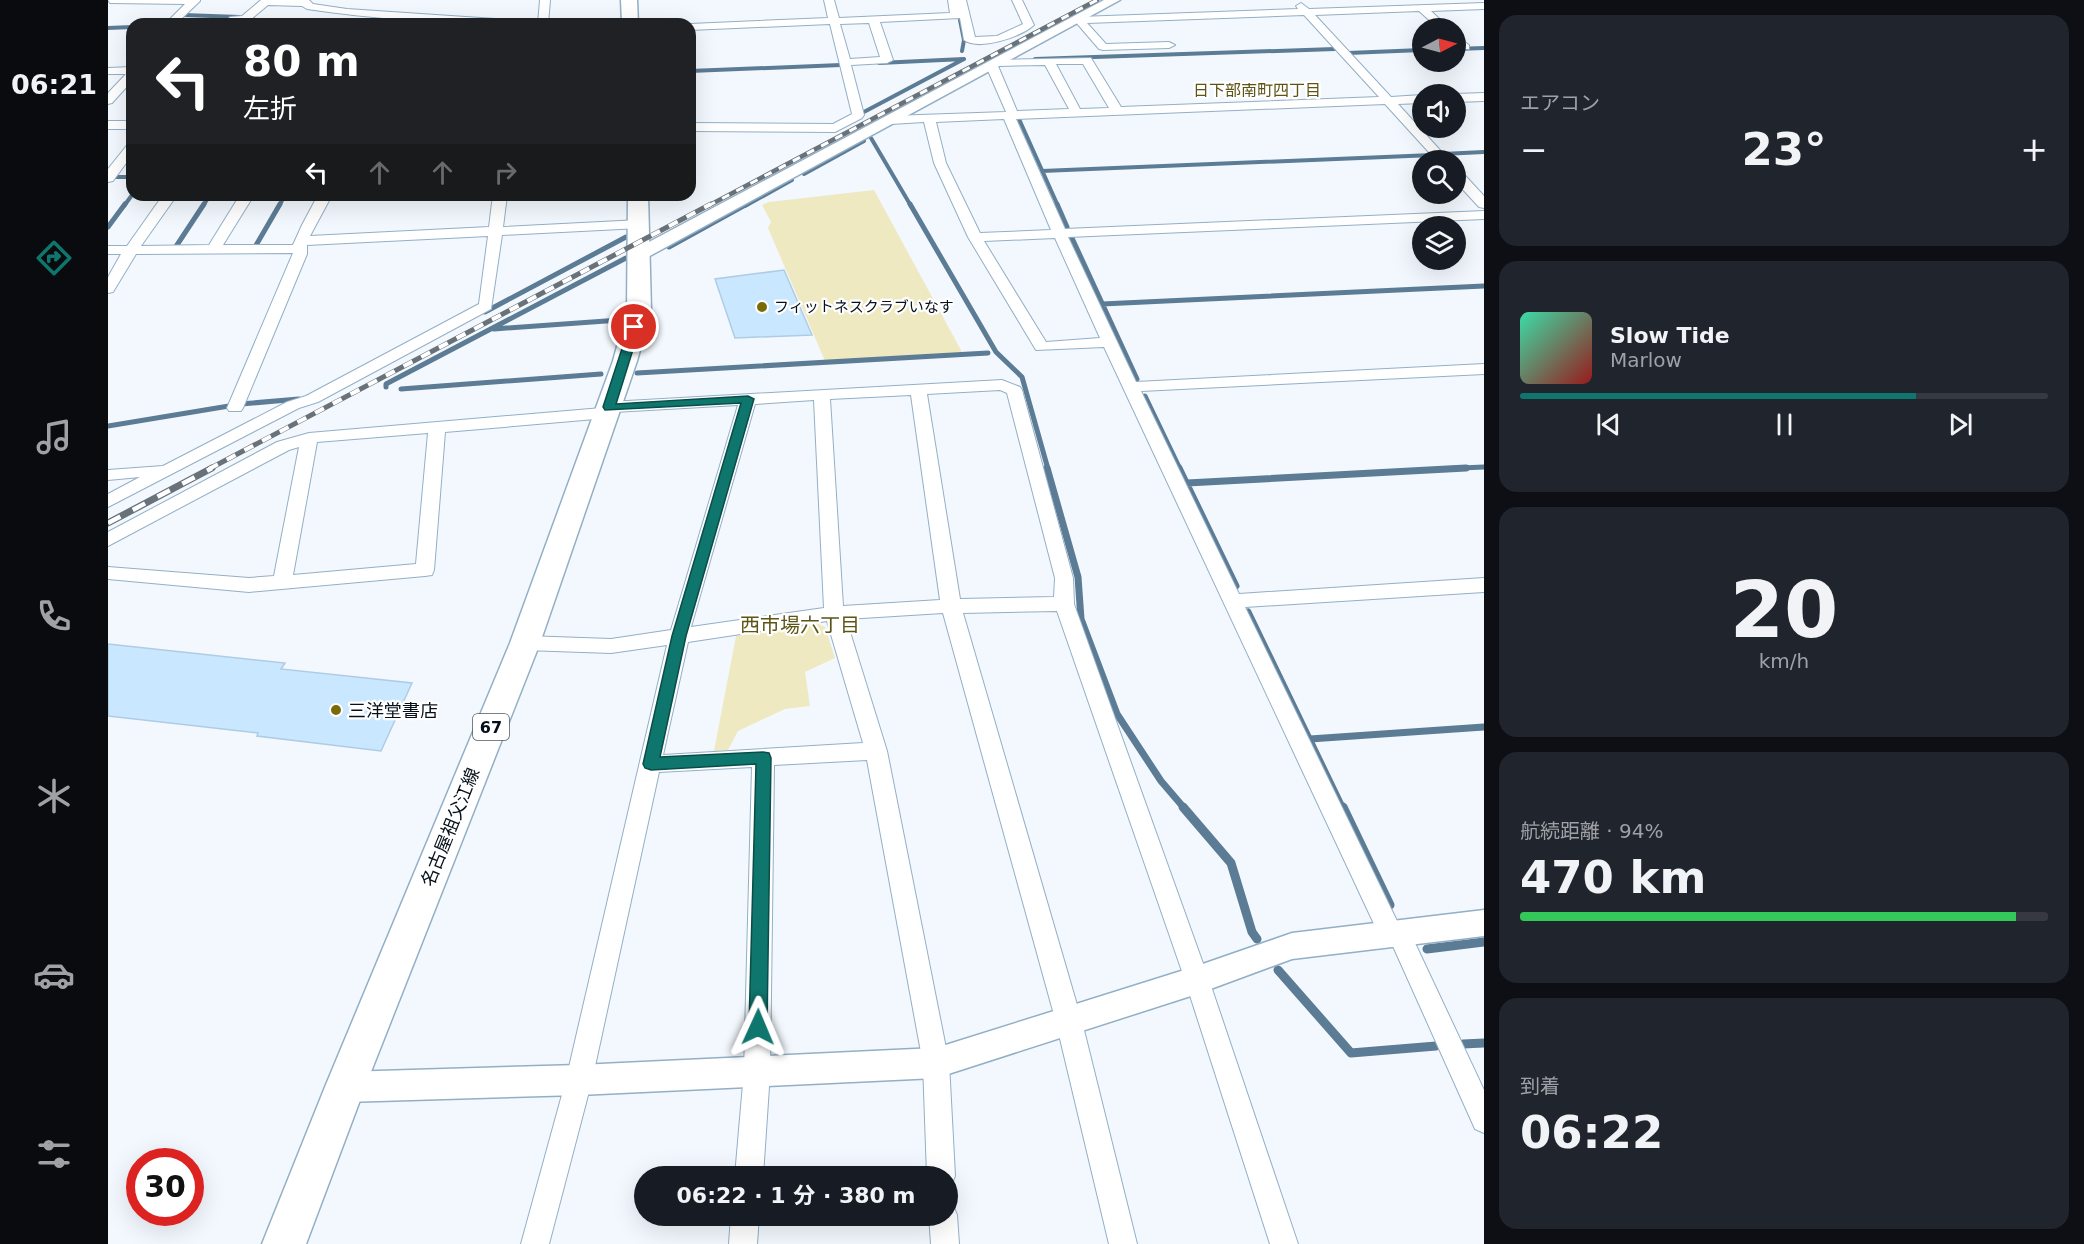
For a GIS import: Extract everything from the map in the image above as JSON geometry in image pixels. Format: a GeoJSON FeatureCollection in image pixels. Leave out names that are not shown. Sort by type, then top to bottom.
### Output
{"type":"FeatureCollection","features":[{"type":"Feature","properties":{"kind":"main road"},"geometry":{"type":"LineString","coordinates":[[629,0],[630,18]]}},
{"type":"Feature","properties":{"kind":"main road","name":"名古屋祖父江線"},"geometry":{"type":"LineString","coordinates":[[284,1244],[345,1087],[525,643],[608,410],[639,310],[639,224]]}},
{"type":"Feature","properties":{"kind":"street"},"geometry":{"type":"LineString","coordinates":[[110,0],[195,0]]}},
{"type":"Feature","properties":{"kind":"street"},"geometry":{"type":"LineString","coordinates":[[176,18],[195,0]]}},
{"type":"Feature","properties":{"kind":"street"},"geometry":{"type":"LineString","coordinates":[[544,18],[545,0]]}},
{"type":"Feature","properties":{"kind":"street"},"geometry":{"type":"LineString","coordinates":[[696,127],[835,128],[858,115],[829,0]]}},
{"type":"Feature","properties":{"kind":"street"},"geometry":{"type":"LineString","coordinates":[[696,27],[956,16],[953,0]]}},
{"type":"Feature","properties":{"kind":"street"},"geometry":{"type":"LineString","coordinates":[[960,0],[970,40],[999,39],[1029,25],[1017,0]]}},
{"type":"Feature","properties":{"kind":"street"},"geometry":{"type":"LineString","coordinates":[[696,200],[891,120],[1114,0]]}},
{"type":"Feature","properties":{"kind":"street"},"geometry":{"type":"LineString","coordinates":[[1295,0],[1434,150]]}},
{"type":"Feature","properties":{"kind":"street"},"geometry":{"type":"LineString","coordinates":[[1342,0],[1352,10]]}},
{"type":"Feature","properties":{"kind":"street"},"geometry":{"type":"LineString","coordinates":[[1387,0],[1396,9]]}},
{"type":"Feature","properties":{"kind":"street"},"geometry":{"type":"LineString","coordinates":[[246,18],[265,2],[310,2],[307,6],[347,12],[445,18]]}},
{"type":"Feature","properties":{"kind":"street"},"geometry":{"type":"LineString","coordinates":[[1163,36],[1169,12],[1306,12],[1421,8],[1436,4],[1482,5]]}},
{"type":"Feature","properties":{"kind":"street"},"geometry":{"type":"LineString","coordinates":[[1421,8],[1432,18]]}},
{"type":"Feature","properties":{"kind":"street"},"geometry":{"type":"LineString","coordinates":[[341,18],[347,12]]}},
{"type":"Feature","properties":{"kind":"street"},"geometry":{"type":"LineString","coordinates":[[853,62],[886,60],[873,19]]}},
{"type":"Feature","properties":{"kind":"street"},"geometry":{"type":"LineString","coordinates":[[1079,20],[1103,47],[1163,36]]}},
{"type":"Feature","properties":{"kind":"street"},"geometry":{"type":"LineString","coordinates":[[1079,20],[1163,36]]}},
{"type":"Feature","properties":{"kind":"street"},"geometry":{"type":"LineString","coordinates":[[995,65],[1086,60],[1117,111]]}},
{"type":"Feature","properties":{"kind":"street"},"geometry":{"type":"LineString","coordinates":[[1049,62],[1076,112]]}},
{"type":"Feature","properties":{"kind":"street"},"geometry":{"type":"LineString","coordinates":[[995,65],[1011,115],[1060,232],[1110,342],[1484,1120]]}},
{"type":"Feature","properties":{"kind":"street"},"geometry":{"type":"LineString","coordinates":[[108,71],[126,72]]}},
{"type":"Feature","properties":{"kind":"street"},"geometry":{"type":"LineString","coordinates":[[108,100],[126,79]]}},
{"type":"Feature","properties":{"kind":"street"},"geometry":{"type":"LineString","coordinates":[[1466,98],[1484,97]]}},
{"type":"Feature","properties":{"kind":"street"},"geometry":{"type":"LineString","coordinates":[[891,120],[1412,99]]}},
{"type":"Feature","properties":{"kind":"street"},"geometry":{"type":"LineString","coordinates":[[929,118],[940,163],[975,237],[1041,347],[1110,342]]}},
{"type":"Feature","properties":{"kind":"street"},"geometry":{"type":"LineString","coordinates":[[108,125],[126,125]]}},
{"type":"Feature","properties":{"kind":"street"},"geometry":{"type":"LineString","coordinates":[[108,177],[126,154]]}},
{"type":"Feature","properties":{"kind":"street"},"geometry":{"type":"LineString","coordinates":[[1466,185],[1484,204]]}},
{"type":"Feature","properties":{"kind":"street"},"geometry":{"type":"LineString","coordinates":[[108,289],[131,250],[166,201]]}},
{"type":"Feature","properties":{"kind":"street"},"geometry":{"type":"LineString","coordinates":[[214,249],[244,201]]}},
{"type":"Feature","properties":{"kind":"street"},"geometry":{"type":"LineString","coordinates":[[235,408],[300,254],[300,245],[322,201]]}},
{"type":"Feature","properties":{"kind":"street"},"geometry":{"type":"LineString","coordinates":[[108,501],[293,405],[312,399],[486,306],[499,201]]}},
{"type":"Feature","properties":{"kind":"street"},"geometry":{"type":"LineString","coordinates":[[108,250],[300,245],[639,224],[695,201]]}},
{"type":"Feature","properties":{"kind":"street"},"geometry":{"type":"LineString","coordinates":[[975,237],[1484,215]]}},
{"type":"Feature","properties":{"kind":"street"},"geometry":{"type":"LineString","coordinates":[[1132,387],[1484,369]]}},
{"type":"Feature","properties":{"kind":"street"},"geometry":{"type":"LineString","coordinates":[[108,540],[283,446],[309,438],[748,399],[1002,385],[1014,390],[1064,578],[1064,604],[1197,980],[1284,1244]]}},
{"type":"Feature","properties":{"kind":"street"},"geometry":{"type":"LineString","coordinates":[[918,390],[951,606],[1069,1022],[1123,1244]]}},
{"type":"Feature","properties":{"kind":"street"},"geometry":{"type":"LineString","coordinates":[[822,395],[834,613],[876,751],[936,1064],[941,1166]]}},
{"type":"Feature","properties":{"kind":"street"},"geometry":{"type":"LineString","coordinates":[[535,1244],[579,1080],[679,636],[748,399]]}},
{"type":"Feature","properties":{"kind":"street"},"geometry":{"type":"LineString","coordinates":[[108,573],[249,585],[425,570],[437,427]]}},
{"type":"Feature","properties":{"kind":"street"},"geometry":{"type":"LineString","coordinates":[[282,582],[309,438]]}},
{"type":"Feature","properties":{"kind":"street"},"geometry":{"type":"LineString","coordinates":[[108,475],[169,469]]}},
{"type":"Feature","properties":{"kind":"street"},"geometry":{"type":"LineString","coordinates":[[1233,600],[1484,585]]}},
{"type":"Feature","properties":{"kind":"street"},"geometry":{"type":"LineString","coordinates":[[525,643],[611,646],[834,613],[951,606],[1064,604]]}},
{"type":"Feature","properties":{"kind":"street"},"geometry":{"type":"LineString","coordinates":[[651,764],[876,751]]}},
{"type":"Feature","properties":{"kind":"street"},"geometry":{"type":"LineString","coordinates":[[749,1166],[757,1072],[763,758]]}},
{"type":"Feature","properties":{"kind":"street"},"geometry":{"type":"LineString","coordinates":[[345,1087],[579,1080],[936,1064],[1197,980],[1292,946],[1484,923]]}},
{"type":"Feature","properties":{"kind":"street"},"geometry":{"type":"LineString","coordinates":[[743,1244],[745,1226]]}},
{"type":"Feature","properties":{"kind":"street"},"geometry":{"type":"LineString","coordinates":[[944,1226],[945,1244]]}},
{"type":"Feature","properties":{"kind":"shaded area"},"geometry":{"type":"Polygon","coordinates":[[[874,190],[962,352],[825,361],[768,228],[771,222],[762,205],[769,202],[874,190]]]}},
{"type":"Feature","properties":{"kind":"shaded area"},"geometry":{"type":"Polygon","coordinates":[[[816,623],[825,627],[835,658],[805,672],[810,706],[785,709],[738,731],[728,750],[714,751],[736,636],[816,623]]]}},
{"type":"Feature","properties":{"kind":"building","name":"フィットネスクラブいなす"},"geometry":{"type":"Polygon","coordinates":[[[784,270],[812,335],[735,338],[715,279],[784,270]]]}},
{"type":"Feature","properties":{"kind":"building"},"geometry":{"type":"Polygon","coordinates":[[[108,644],[285,663],[281,669],[412,683],[381,751],[257,736],[258,733],[108,716],[108,644]]]}},
{"type":"Feature","properties":{"kind":"waterway"},"geometry":{"type":"LineString","coordinates":[[183,15],[239,17]]}},
{"type":"Feature","properties":{"kind":"waterway"},"geometry":{"type":"LineString","coordinates":[[960,20],[964,40],[962,51]]}},
{"type":"Feature","properties":{"kind":"waterway"},"geometry":{"type":"LineString","coordinates":[[108,28],[126,27]]}},
{"type":"Feature","properties":{"kind":"waterway"},"geometry":{"type":"LineString","coordinates":[[1466,49],[1484,48]]}},
{"type":"Feature","properties":{"kind":"waterway"},"geometry":{"type":"LineString","coordinates":[[1035,59],[1335,49]]}},
{"type":"Feature","properties":{"kind":"waterway"},"geometry":{"type":"LineString","coordinates":[[1348,53],[1412,50]]}},
{"type":"Feature","properties":{"kind":"waterway"},"geometry":{"type":"LineString","coordinates":[[862,113],[964,59],[879,63]]}},
{"type":"Feature","properties":{"kind":"waterway"},"geometry":{"type":"LineString","coordinates":[[696,71],[841,65]]}},
{"type":"Feature","properties":{"kind":"waterway"},"geometry":{"type":"LineString","coordinates":[[1019,119],[1042,171]]}},
{"type":"Feature","properties":{"kind":"waterway"},"geometry":{"type":"LineString","coordinates":[[871,138],[911,206]]}},
{"type":"Feature","properties":{"kind":"waterway"},"geometry":{"type":"LineString","coordinates":[[804,174],[864,141]]}},
{"type":"Feature","properties":{"kind":"waterway"},"geometry":{"type":"LineString","coordinates":[[1466,153],[1484,152]]}},
{"type":"Feature","properties":{"kind":"waterway"},"geometry":{"type":"LineString","coordinates":[[1042,171],[1412,156]]}},
{"type":"Feature","properties":{"kind":"waterway"},"geometry":{"type":"LineString","coordinates":[[1042,171],[1058,206]]}},
{"type":"Feature","properties":{"kind":"waterway"},"geometry":{"type":"LineString","coordinates":[[114,177],[126,177]]}},
{"type":"Feature","properties":{"kind":"waterway"},"geometry":{"type":"LineString","coordinates":[[745,206],[792,180]]}},
{"type":"Feature","properties":{"kind":"waterway"},"geometry":{"type":"LineString","coordinates":[[124,206],[128,201]]}},
{"type":"Feature","properties":{"kind":"waterway"},"geometry":{"type":"LineString","coordinates":[[203,206],[206,201]]}},
{"type":"Feature","properties":{"kind":"waterway"},"geometry":{"type":"LineString","coordinates":[[279,206],[282,201]]}},
{"type":"Feature","properties":{"kind":"waterway"},"geometry":{"type":"LineString","coordinates":[[108,227],[125,204]]}},
{"type":"Feature","properties":{"kind":"waterway"},"geometry":{"type":"LineString","coordinates":[[175,248],[204,204]]}},
{"type":"Feature","properties":{"kind":"waterway"},"geometry":{"type":"LineString","coordinates":[[255,247],[280,204]]}},
{"type":"Feature","properties":{"kind":"waterway"},"geometry":{"type":"LineString","coordinates":[[669,247],[747,204]]}},
{"type":"Feature","properties":{"kind":"waterway"},"geometry":{"type":"LineString","coordinates":[[910,204],[996,352],[1022,377],[1048,469]]}},
{"type":"Feature","properties":{"kind":"waterway"},"geometry":{"type":"LineString","coordinates":[[1057,204],[1067,227]]}},
{"type":"Feature","properties":{"kind":"waterway"},"geometry":{"type":"LineString","coordinates":[[485,312],[626,237]]}},
{"type":"Feature","properties":{"kind":"waterway"},"geometry":{"type":"LineString","coordinates":[[1072,238],[1102,304]]}},
{"type":"Feature","properties":{"kind":"waterway"},"geometry":{"type":"LineString","coordinates":[[386,387],[386,384],[626,258]]}},
{"type":"Feature","properties":{"kind":"waterway"},"geometry":{"type":"LineString","coordinates":[[1102,304],[1484,286]]}},
{"type":"Feature","properties":{"kind":"waterway"},"geometry":{"type":"LineString","coordinates":[[1102,304],[1137,379]]}},
{"type":"Feature","properties":{"kind":"waterway"},"geometry":{"type":"LineString","coordinates":[[494,329],[620,320]]}},
{"type":"Feature","properties":{"kind":"waterway"},"geometry":{"type":"LineString","coordinates":[[637,373],[988,353]]}},
{"type":"Feature","properties":{"kind":"waterway"},"geometry":{"type":"LineString","coordinates":[[401,389],[601,374]]}},
{"type":"Feature","properties":{"kind":"waterway"},"geometry":{"type":"LineString","coordinates":[[1145,396],[1180,469]]}},
{"type":"Feature","properties":{"kind":"waterway"},"geometry":{"type":"LineString","coordinates":[[241,404],[299,399]]}},
{"type":"Feature","properties":{"kind":"waterway"},"geometry":{"type":"LineString","coordinates":[[108,426],[229,406]]}},
{"type":"Feature","properties":{"kind":"waterway"},"geometry":{"type":"LineString","coordinates":[[1438,469],[1484,467]]}},
{"type":"Feature","properties":{"kind":"waterway"},"geometry":{"type":"LineString","coordinates":[[1047,468],[1078,577],[1081,619],[1117,714],[1161,781],[1185,809]]}},
{"type":"Feature","properties":{"kind":"waterway"},"geometry":{"type":"LineString","coordinates":[[1179,468],[1236,586]]}},
{"type":"Feature","properties":{"kind":"waterway"},"geometry":{"type":"LineString","coordinates":[[1187,483],[1466,468]]}},
{"type":"Feature","properties":{"kind":"waterway"},"geometry":{"type":"LineString","coordinates":[[1248,612],[1343,809]]}},
{"type":"Feature","properties":{"kind":"waterway"},"geometry":{"type":"LineString","coordinates":[[1310,739],[1484,727]]}},
{"type":"Feature","properties":{"kind":"waterway"},"geometry":{"type":"LineString","coordinates":[[1183,807],[1231,863],[1252,932],[1257,939]]}},
{"type":"Feature","properties":{"kind":"waterway"},"geometry":{"type":"LineString","coordinates":[[1343,807],[1390,905]]}},
{"type":"Feature","properties":{"kind":"waterway"},"geometry":{"type":"LineString","coordinates":[[1427,949],[1484,942]]}},
{"type":"Feature","properties":{"kind":"waterway"},"geometry":{"type":"LineString","coordinates":[[1278,970],[1351,1053],[1436,1046]]}},
{"type":"Feature","properties":{"kind":"waterway"},"geometry":{"type":"LineString","coordinates":[[1463,1044],[1484,1043]]}},
{"type":"Feature","properties":{"kind":"railway"},"geometry":{"type":"LineString","coordinates":[[708,206],[1097,0]]}},
{"type":"Feature","properties":{"kind":"railway"},"geometry":{"type":"LineString","coordinates":[[209,469],[711,204]]}},
{"type":"Feature","properties":{"kind":"railway"},"geometry":{"type":"LineString","coordinates":[[108,523],[212,468]]}},
{"type":"Feature","properties":{"kind":"place","name":"フィットネスクラブいなす"},"geometry":{"type":"Point","coordinates":[762,307]}},
{"type":"Feature","properties":{"kind":"place","name":"三洋堂書店"},"geometry":{"type":"Point","coordinates":[336,710]}},
{"type":"Feature","properties":{"kind":"district","name":"日下部南町四丁目"},"geometry":{"type":"Point","coordinates":[1257,90]}},
{"type":"Feature","properties":{"kind":"district","name":"西市場六丁目"},"geometry":{"type":"Point","coordinates":[800,625]}},
{"type":"Feature","properties":{"kind":"route"},"geometry":{"type":"LineString","coordinates":[[634,327],[609,407],[748,399],[679,636],[651,764],[763,758],[758,1027]]}}]}
